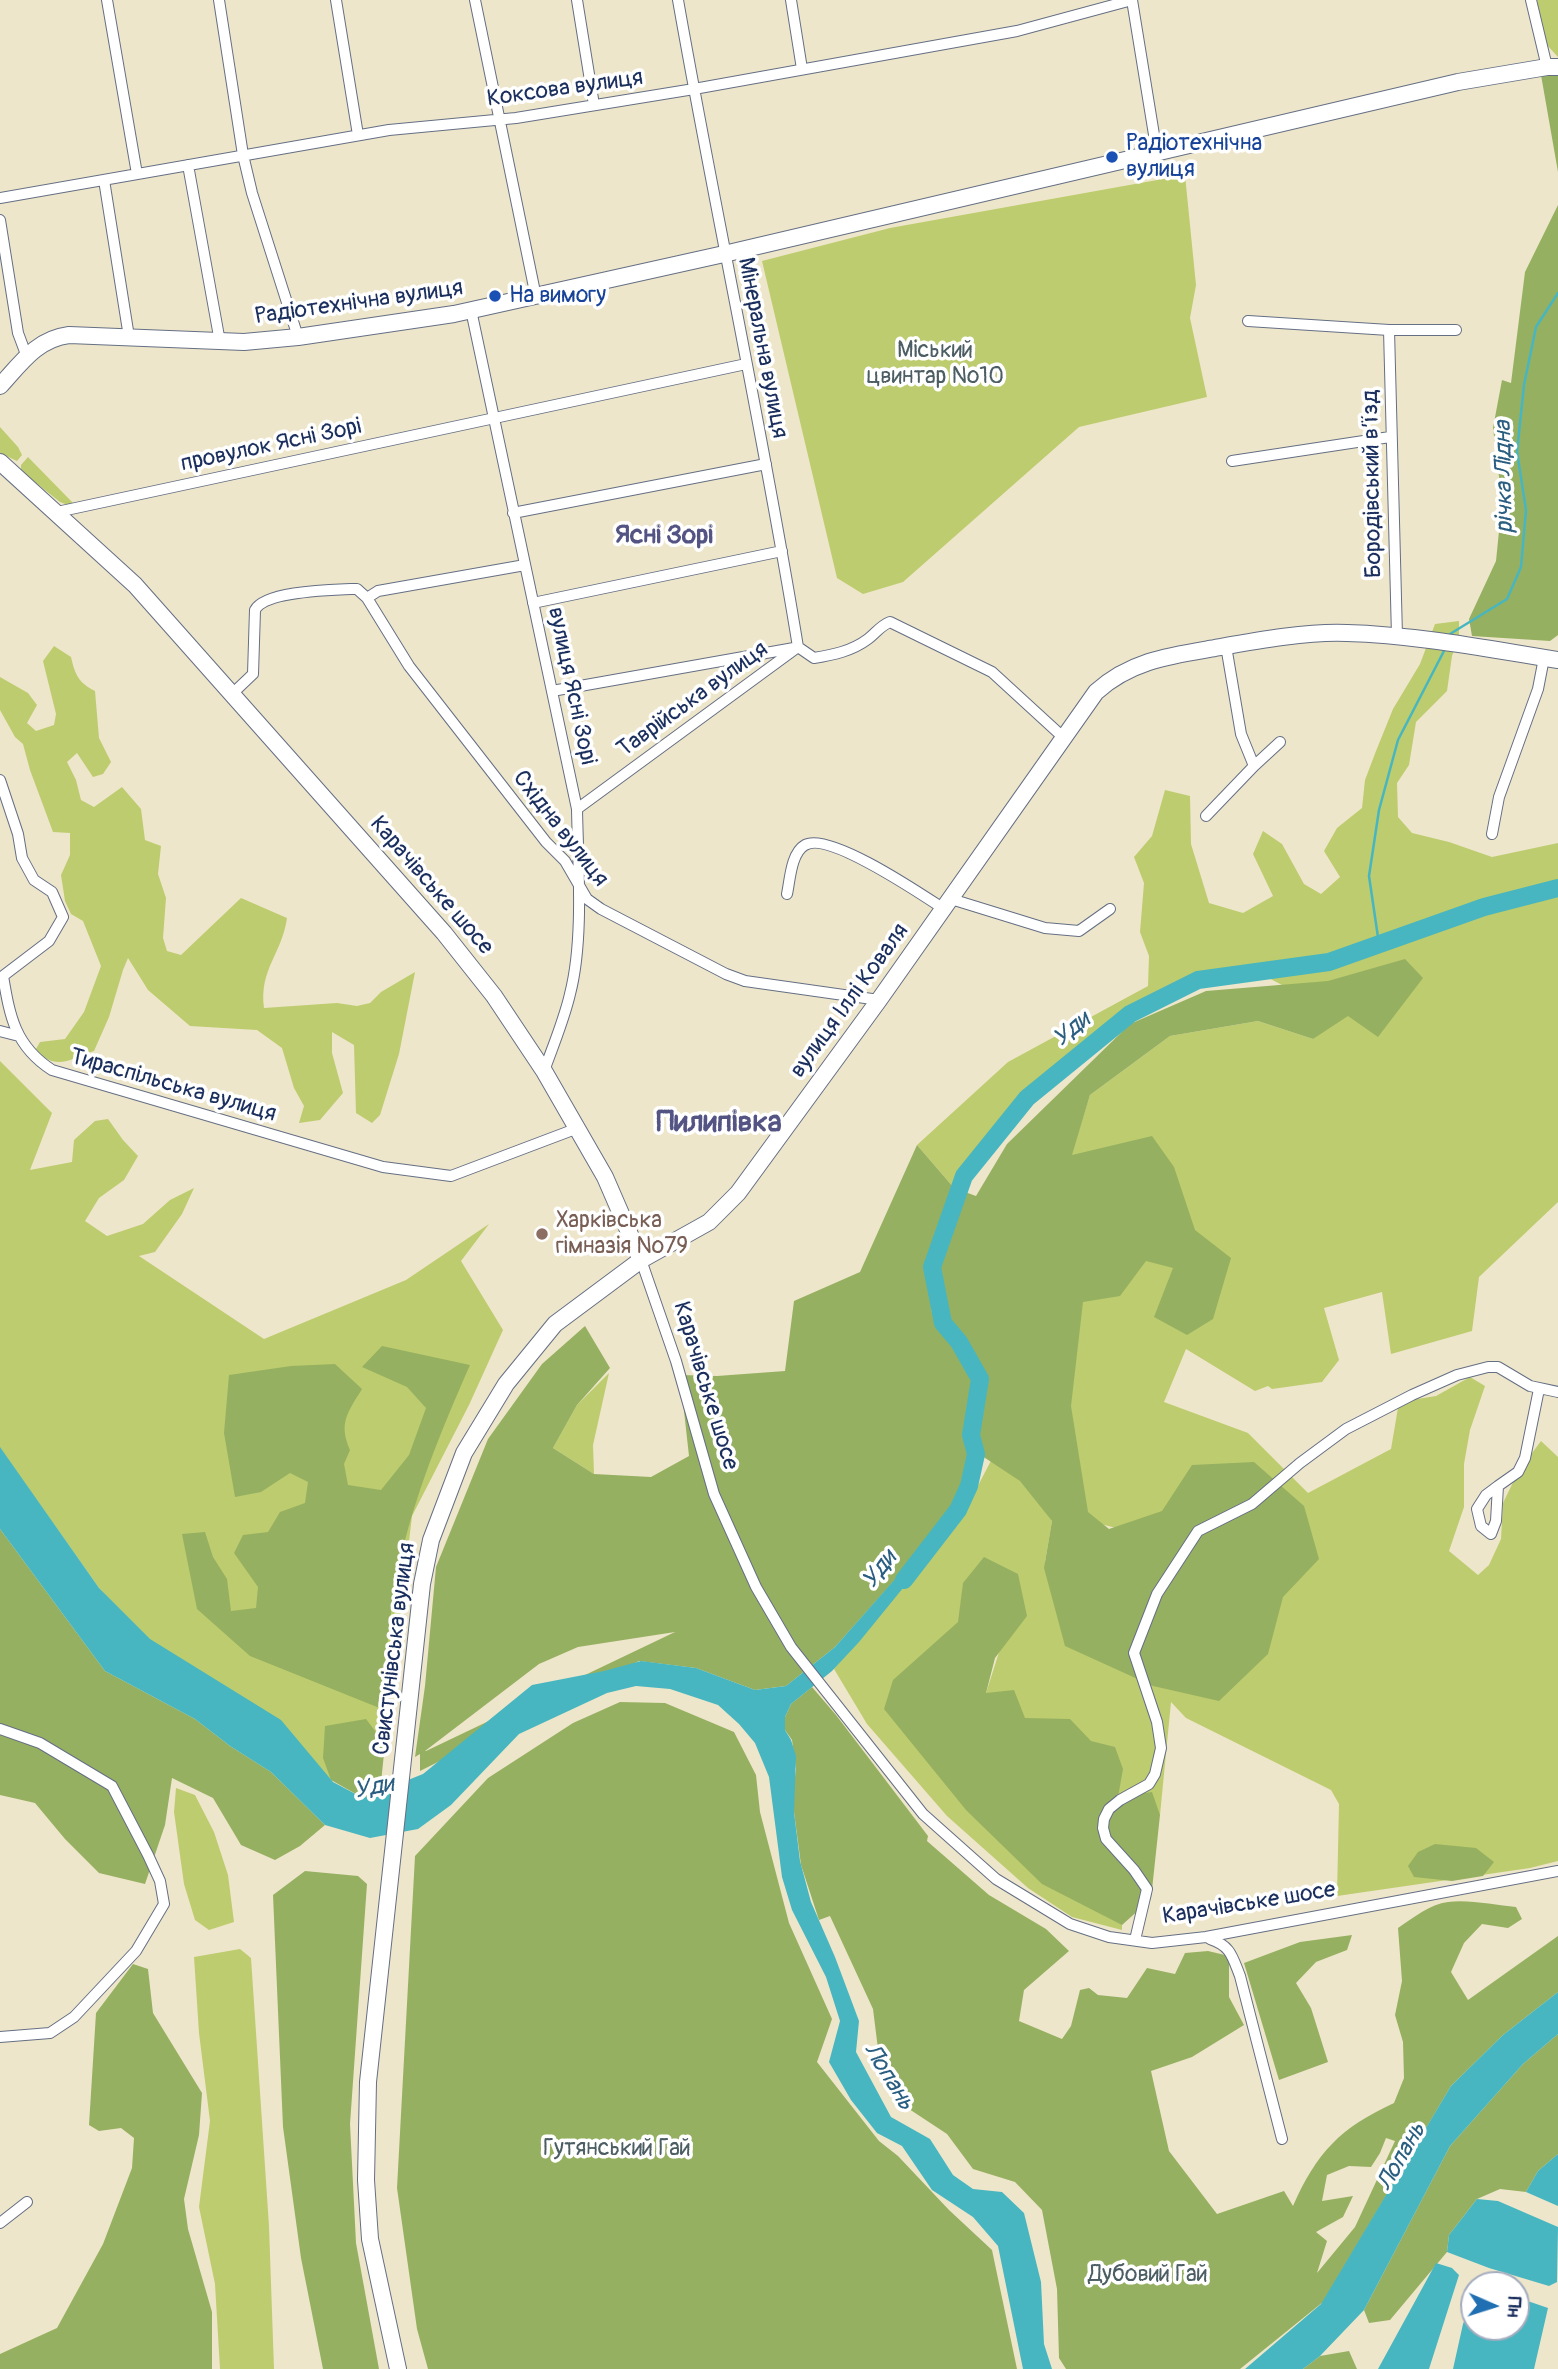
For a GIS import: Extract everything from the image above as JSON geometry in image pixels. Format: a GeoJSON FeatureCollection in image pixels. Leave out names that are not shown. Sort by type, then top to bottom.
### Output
{"type":"FeatureCollection","features":[{"type":"Feature","properties":{"kind":"main road","name":"Радіотехнічна вулиця"},"geometry":{"type":"LineString","coordinates":[[0,386],[39,344],[55,337],[69,335],[220,342],[298,337],[471,310],[724,254],[1458,82],[1552,67]]}},
{"type":"Feature","properties":{"kind":"main road","name":"Карачівське шосе"},"geometry":{"type":"LineString","coordinates":[[0,462],[135,585],[444,933],[494,996],[579,1128],[605,1177],[642,1260]]}},
{"type":"Feature","properties":{"kind":"main road","name":"вулиця Іллі Коваля"},"geometry":{"type":"LineString","coordinates":[[642,1260],[709,1222],[738,1193],[879,1000],[1096,692],[1119,674],[1143,663],[1226,646],[1344,632],[1397,636],[1551,659]]}},
{"type":"Feature","properties":{"kind":"main road","name":"Свистунівська вулиця"},"geometry":{"type":"LineString","coordinates":[[398,2369],[370,2239],[366,2179],[368,2082],[416,1624],[430,1540],[464,1453],[506,1384],[555,1324],[642,1260]]}},
{"type":"Feature","properties":{"kind":"street"},"geometry":{"type":"LineString","coordinates":[[107,0],[137,174]]}},
{"type":"Feature","properties":{"kind":"street"},"geometry":{"type":"LineString","coordinates":[[219,0],[243,155],[252,193],[298,337]]}},
{"type":"Feature","properties":{"kind":"street"},"geometry":{"type":"LineString","coordinates":[[336,0],[358,135]]}},
{"type":"Feature","properties":{"kind":"street"},"geometry":{"type":"LineString","coordinates":[[475,0],[536,297]]}},
{"type":"Feature","properties":{"kind":"street"},"geometry":{"type":"LineString","coordinates":[[577,0],[594,106]]}},
{"type":"Feature","properties":{"kind":"street","name":"Мінеральна вулиця"},"geometry":{"type":"LineString","coordinates":[[678,0],[798,647]]}},
{"type":"Feature","properties":{"kind":"street"},"geometry":{"type":"LineString","coordinates":[[791,0],[802,69]]}},
{"type":"Feature","properties":{"kind":"street"},"geometry":{"type":"LineString","coordinates":[[1132,0],[1157,153]]}},
{"type":"Feature","properties":{"kind":"street","name":"Коксова вулиця"},"geometry":{"type":"LineString","coordinates":[[0,198],[388,130],[499,120],[694,89],[1017,30],[1132,0]]}},
{"type":"Feature","properties":{"kind":"street"},"geometry":{"type":"LineString","coordinates":[[1531,0],[1552,67]]}},
{"type":"Feature","properties":{"kind":"street"},"geometry":{"type":"LineString","coordinates":[[188,165],[220,342]]}},
{"type":"Feature","properties":{"kind":"street"},"geometry":{"type":"LineString","coordinates":[[104,180],[129,337]]}},
{"type":"Feature","properties":{"kind":"street"},"geometry":{"type":"LineString","coordinates":[[0,220],[18,333],[27,356]]}},
{"type":"Feature","properties":{"kind":"street","name":"вулиця Ясні Зорі"},"geometry":{"type":"LineString","coordinates":[[471,310],[577,809],[579,888],[575,966],[570,994],[544,1071]]}},
{"type":"Feature","properties":{"kind":"street"},"geometry":{"type":"LineString","coordinates":[[1248,321],[1389,330],[1457,330]]}},
{"type":"Feature","properties":{"kind":"street","name":"Бородівський в’їзд"},"geometry":{"type":"LineString","coordinates":[[1389,330],[1397,636]]}},
{"type":"Feature","properties":{"kind":"street","name":"провулок Ясні Зорі"},"geometry":{"type":"LineString","coordinates":[[57,512],[746,364]]}},
{"type":"Feature","properties":{"kind":"street"},"geometry":{"type":"LineString","coordinates":[[1233,461],[1390,437]]}},
{"type":"Feature","properties":{"kind":"street"},"geometry":{"type":"LineString","coordinates":[[513,513],[766,464]]}},
{"type":"Feature","properties":{"kind":"street"},"geometry":{"type":"LineString","coordinates":[[533,603],[782,551]]}},
{"type":"Feature","properties":{"kind":"street"},"geometry":{"type":"LineString","coordinates":[[232,694],[253,674],[255,610],[265,600],[286,595],[351,589],[357,589],[367,598],[378,591],[525,565]]}},
{"type":"Feature","properties":{"kind":"street","name":"Східна вулиця"},"geometry":{"type":"LineString","coordinates":[[367,598],[409,666],[546,842],[565,861],[587,899],[601,909],[726,974],[745,981],[879,1000]]}},
{"type":"Feature","properties":{"kind":"street"},"geometry":{"type":"LineString","coordinates":[[552,691],[798,647],[814,658],[836,655],[866,640],[882,625],[890,622],[992,672],[1064,738]]}},
{"type":"Feature","properties":{"kind":"street"},"geometry":{"type":"LineString","coordinates":[[1226,646],[1241,734],[1254,766]]}},
{"type":"Feature","properties":{"kind":"street","name":"Таврійська вулиця"},"geometry":{"type":"LineString","coordinates":[[577,809],[798,647]]}},
{"type":"Feature","properties":{"kind":"street"},"geometry":{"type":"LineString","coordinates":[[1492,834],[1499,797],[1551,659]]}},
{"type":"Feature","properties":{"kind":"street"},"geometry":{"type":"LineString","coordinates":[[1206,816],[1280,742]]}},
{"type":"Feature","properties":{"kind":"street","name":"Тираспільська вулиця"},"geometry":{"type":"LineString","coordinates":[[0,780],[18,834],[22,858],[34,880],[52,892],[63,917],[49,941],[3,976],[10,1015],[19,1036],[38,1061],[52,1070],[383,1167],[451,1176],[579,1128]]}},
{"type":"Feature","properties":{"kind":"street"},"geometry":{"type":"LineString","coordinates":[[787,894],[797,853],[806,844],[818,842],[840,849],[947,904],[1045,928],[1079,930],[1110,909]]}},
{"type":"Feature","properties":{"kind":"street"},"geometry":{"type":"LineString","coordinates":[[0,1031],[19,1036]]}},
{"type":"Feature","properties":{"kind":"street","name":"Карачівське шосе"},"geometry":{"type":"LineString","coordinates":[[642,1260],[676,1361],[714,1494],[755,1587],[791,1647],[923,1814],[996,1879],[1070,1924],[1109,1937],[1152,1942],[1206,1937],[1558,1871]]}},
{"type":"Feature","properties":{"kind":"street"},"geometry":{"type":"LineString","coordinates":[[1135,1940],[1147,1889],[1106,1839],[1104,1819],[1109,1809],[1149,1784],[1155,1774],[1161,1748],[1157,1722],[1134,1653],[1157,1594],[1198,1531],[1252,1504],[1300,1463],[1346,1429],[1457,1375],[1498,1367],[1513,1378],[1539,1389],[1558,1392]]}},
{"type":"Feature","properties":{"kind":"street"},"geometry":{"type":"LineString","coordinates":[[1498,1486],[1518,1472],[1525,1458],[1539,1389]]}},
{"type":"Feature","properties":{"kind":"street"},"geometry":{"type":"LineString","coordinates":[[0,1728],[40,1743],[111,1786],[160,1881],[164,1903],[136,1951],[74,2017],[50,2033],[0,2037]]}},
{"type":"Feature","properties":{"kind":"street"},"geometry":{"type":"LineString","coordinates":[[1206,1937],[1221,1942],[1230,1951],[1240,1976],[1282,2139]]}},
{"type":"Feature","properties":{"kind":"street"},"geometry":{"type":"LineString","coordinates":[[0,2224],[27,2202]]}},
{"type":"Feature","properties":{"kind":"green space"},"geometry":{"type":"Polygon","coordinates":[[[1537,0],[1558,0],[1558,57],[1546,44],[1537,0]]]}},
{"type":"Feature","properties":{"kind":"green space"},"geometry":{"type":"Polygon","coordinates":[[[1541,75],[1558,76],[1558,172],[1541,75]]]}},
{"type":"Feature","properties":{"kind":"green space","name":"Міський цвинтар №10"},"geometry":{"type":"Polygon","coordinates":[[[1185,175],[1196,285],[1190,318],[1207,397],[1079,427],[903,582],[863,594],[837,578],[762,261],[890,228],[1185,175]]]}},
{"type":"Feature","properties":{"kind":"green space"},"geometry":{"type":"Polygon","coordinates":[[[1558,205],[1558,635],[1550,641],[1472,636],[1469,619],[1496,561],[1502,501],[1493,428],[1502,380],[1511,383],[1525,272],[1558,205]]]}},
{"type":"Feature","properties":{"kind":"green space"},"geometry":{"type":"Polygon","coordinates":[[[0,427],[22,455],[17,461],[0,453],[0,427]]]}},
{"type":"Feature","properties":{"kind":"green space"},"geometry":{"type":"Polygon","coordinates":[[[28,457],[73,503],[68,505],[60,502],[21,471],[21,465],[28,457]]]}},
{"type":"Feature","properties":{"kind":"green space"},"geometry":{"type":"Polygon","coordinates":[[[1459,621],[1459,636],[1452,656],[1447,691],[1416,722],[1409,765],[1397,783],[1398,817],[1412,833],[1492,857],[1558,843],[1558,884],[1458,912],[1327,958],[1199,972],[1112,1018],[1036,1082],[954,1188],[917,1145],[1008,1062],[1148,986],[1149,956],[1140,932],[1144,883],[1134,857],[1152,836],[1165,790],[1190,796],[1191,844],[1209,903],[1243,913],[1273,896],[1253,854],[1263,831],[1282,844],[1304,884],[1321,894],[1340,877],[1324,851],[1337,828],[1362,808],[1365,780],[1376,751],[1393,709],[1420,664],[1435,624],[1459,621]]]}},
{"type":"Feature","properties":{"kind":"green space"},"geometry":{"type":"Polygon","coordinates":[[[54,646],[71,657],[78,678],[95,691],[99,738],[111,762],[103,774],[93,777],[77,753],[67,762],[76,780],[81,800],[94,807],[122,787],[141,809],[145,840],[161,846],[158,874],[166,898],[163,938],[167,951],[181,955],[241,898],[287,918],[265,983],[264,1008],[337,1003],[357,1006],[370,1003],[381,992],[415,972],[399,1054],[380,1115],[372,1123],[356,1113],[354,1045],[332,1032],[332,1053],[343,1093],[320,1120],[299,1123],[304,1106],[294,1088],[282,1048],[257,1030],[190,1026],[148,990],[128,958],[109,1017],[94,1051],[56,1062],[49,1060],[36,1049],[40,1042],[65,1039],[84,1012],[101,966],[83,921],[71,914],[65,901],[61,875],[70,855],[70,833],[53,832],[23,744],[15,737],[0,710],[0,677],[28,693],[37,705],[27,723],[36,731],[54,725],[56,714],[43,661],[54,646]]]}},
{"type":"Feature","properties":{"kind":"green space"},"geometry":{"type":"Polygon","coordinates":[[[1558,893],[1558,1202],[1479,1277],[1472,1331],[1391,1354],[1382,1292],[1324,1308],[1339,1360],[1322,1382],[1272,1389],[1268,1386],[1255,1391],[1186,1349],[1164,1402],[1248,1433],[1308,1493],[1391,1449],[1399,1402],[1436,1396],[1470,1377],[1485,1386],[1470,1430],[1464,1464],[1464,1507],[1449,1551],[1478,1575],[1489,1565],[1501,1539],[1503,1503],[1518,1472],[1541,1441],[1558,1457],[1558,1861],[1530,1868],[1337,1896],[1339,1804],[1331,1790],[1186,1718],[1171,1702],[1160,1815],[1117,1806],[1095,1748],[1025,1718],[986,1693],[1009,1621],[970,1621],[933,1673],[1122,1925],[1122,1930],[1072,1917],[1028,1888],[947,1816],[867,1724],[834,1669],[953,1522],[957,1526],[995,1453],[1020,1471],[1052,1521],[1045,1562],[1120,1529],[1089,1521],[1065,1424],[1071,1156],[1090,1095],[1170,1036],[1258,1021],[1313,1039],[1341,1016],[1263,975],[1333,965],[1481,913],[1558,893]]]}},
{"type":"Feature","properties":{"kind":"green space"},"geometry":{"type":"Polygon","coordinates":[[[1405,959],[1423,978],[1378,1037],[1348,1016],[1313,1039],[1258,1021],[1170,1036],[1090,1095],[1072,1155],[1152,1136],[1174,1167],[1195,1230],[1231,1258],[1213,1319],[1187,1335],[1154,1317],[1173,1268],[1146,1261],[1120,1296],[1083,1302],[1071,1406],[1088,1512],[1109,1529],[1162,1511],[1192,1465],[1254,1462],[1304,1506],[1319,1559],[1283,1597],[1268,1654],[1219,1701],[1153,1686],[1065,1646],[1044,1568],[1052,1521],[1020,1481],[967,1446],[968,1460],[961,1490],[941,1528],[835,1647],[786,1686],[755,1690],[696,1668],[639,1661],[420,1771],[420,1754],[415,1757],[425,1686],[436,1567],[488,1439],[542,1364],[585,1326],[610,1368],[577,1405],[553,1448],[594,1474],[651,1477],[689,1456],[680,1375],[717,1376],[785,1371],[794,1301],[860,1272],[917,1145],[954,1188],[976,1196],[1007,1144],[1130,1024],[1206,991],[1328,981],[1405,959]],[[952,1193],[938,1227],[931,1313],[952,1193]],[[966,1364],[970,1372],[972,1391],[967,1443],[984,1379],[966,1364]],[[675,1632],[578,1647],[539,1664],[425,1751],[675,1632]]]}},
{"type":"Feature","properties":{"kind":"green space"},"geometry":{"type":"Polygon","coordinates":[[[0,1061],[52,1113],[30,1170],[72,1162],[74,1140],[95,1121],[108,1119],[138,1156],[124,1180],[99,1198],[85,1221],[107,1236],[143,1224],[170,1200],[194,1188],[182,1214],[155,1252],[139,1256],[264,1339],[406,1280],[489,1224],[461,1261],[503,1330],[469,1405],[412,1516],[385,1744],[331,1780],[147,1642],[99,1588],[0,1448],[0,1061]]]}},
{"type":"Feature","properties":{"kind":"green space"},"geometry":{"type":"Polygon","coordinates":[[[382,1346],[470,1365],[429,1464],[405,1540],[392,1602],[382,1709],[250,1656],[197,1609],[182,1534],[205,1532],[213,1557],[227,1579],[231,1611],[256,1608],[258,1587],[234,1553],[243,1535],[268,1532],[280,1512],[305,1503],[308,1482],[290,1473],[261,1492],[235,1497],[224,1433],[229,1375],[291,1366],[335,1364],[362,1389],[346,1418],[346,1441],[350,1450],[344,1464],[348,1485],[381,1490],[409,1455],[426,1408],[407,1387],[362,1367],[382,1346]]]}},
{"type":"Feature","properties":{"kind":"green space"},"geometry":{"type":"Polygon","coordinates":[[[609,1373],[593,1445],[594,1474],[553,1448],[577,1405],[609,1373]]]}},
{"type":"Feature","properties":{"kind":"green space"},"geometry":{"type":"Polygon","coordinates":[[[0,1529],[105,1671],[195,1719],[230,1746],[271,1772],[325,1825],[300,1846],[275,1860],[241,1845],[213,1798],[172,1778],[165,1825],[145,1884],[99,1873],[65,1839],[35,1803],[0,1795],[0,1529]]]}},
{"type":"Feature","properties":{"kind":"green space"},"geometry":{"type":"Polygon","coordinates":[[[984,1557],[1018,1574],[1027,1616],[995,1658],[986,1693],[1014,1690],[1025,1718],[1070,1719],[1091,1741],[1115,1747],[1123,1769],[1118,1797],[1152,1792],[1160,1815],[1151,1899],[1122,1925],[1042,1884],[966,1810],[884,1709],[893,1680],[958,1622],[963,1583],[984,1557]]]}},
{"type":"Feature","properties":{"kind":"green space","name":"Дубовий Гай"},"geometry":{"type":"Polygon","coordinates":[[[812,1687],[928,1836],[927,1841],[989,1895],[1046,1929],[1069,1951],[1024,1990],[1019,2021],[1062,2039],[1071,2026],[1080,1990],[1089,1988],[1098,1995],[1127,1998],[1147,1968],[1175,1974],[1185,1953],[1208,1951],[1229,1956],[1229,1997],[1244,2025],[1192,2057],[1151,2071],[1169,2151],[1217,2214],[1284,2191],[1293,2206],[1311,2171],[1332,2144],[1359,2122],[1394,2103],[1404,2078],[1403,2042],[1395,2015],[1402,1981],[1398,1928],[1416,1916],[1441,1903],[1456,1901],[1516,1907],[1522,1919],[1508,1928],[1482,1924],[1464,1943],[1451,1972],[1468,2000],[1558,1936],[1558,1992],[1503,2035],[1451,2086],[1323,2302],[1240,2369],[1066,2369],[1059,2358],[1057,2289],[1042,2210],[1015,2182],[973,2169],[947,2134],[903,2105],[878,2049],[873,2009],[830,1916],[819,1920],[801,1865],[794,1812],[796,1769],[792,1740],[785,1730],[785,1717],[791,1704],[812,1687]],[[1386,2138],[1371,2167],[1349,2166],[1327,2175],[1322,2201],[1353,2196],[1343,2217],[1316,2232],[1327,2241],[1317,2273],[1355,2227],[1395,2141],[1386,2138]]]}},
{"type":"Feature","properties":{"kind":"green space","name":"Гутянський Гай"},"geometry":{"type":"Polygon","coordinates":[[[620,1702],[665,1703],[734,1732],[756,1775],[760,1812],[789,1923],[832,2019],[817,2062],[879,2141],[898,2156],[949,2210],[992,2250],[1017,2369],[428,2369],[417,2329],[397,2188],[415,1856],[488,1778],[573,1723],[620,1702]]]}},
{"type":"Feature","properties":{"kind":"green space"},"geometry":{"type":"Polygon","coordinates":[[[366,1719],[385,1744],[380,1792],[363,1798],[331,1780],[323,1758],[325,1726],[366,1719]]]}},
{"type":"Feature","properties":{"kind":"green space"},"geometry":{"type":"Polygon","coordinates":[[[176,1788],[195,1795],[214,1832],[228,1875],[234,1922],[209,1930],[195,1920],[184,1884],[174,1812],[176,1788]]]}},
{"type":"Feature","properties":{"kind":"green space"},"geometry":{"type":"Polygon","coordinates":[[[1435,1844],[1476,1848],[1494,1862],[1483,1876],[1452,1881],[1414,1877],[1408,1866],[1418,1852],[1435,1844]]]}},
{"type":"Feature","properties":{"kind":"green space"},"geometry":{"type":"Polygon","coordinates":[[[305,1871],[358,1876],[367,1884],[350,2124],[356,2243],[379,2369],[323,2369],[301,2258],[283,2127],[273,1895],[305,1871]]]}},
{"type":"Feature","properties":{"kind":"green space"},"geometry":{"type":"Polygon","coordinates":[[[1352,1935],[1347,1950],[1316,1962],[1296,1983],[1311,2008],[1328,2062],[1279,2080],[1244,1963],[1300,1942],[1352,1935]]]}},
{"type":"Feature","properties":{"kind":"green space"},"geometry":{"type":"Polygon","coordinates":[[[240,1949],[251,1958],[269,2226],[274,2369],[220,2369],[215,2284],[199,2207],[210,2121],[199,2033],[194,1957],[240,1949]]]}},
{"type":"Feature","properties":{"kind":"green space"},"geometry":{"type":"Polygon","coordinates":[[[133,1964],[148,1969],[153,2013],[202,2093],[199,2135],[184,2199],[188,2229],[212,2312],[212,2369],[0,2369],[0,2354],[57,2328],[103,2244],[132,2168],[134,2138],[121,2128],[99,2131],[89,2125],[96,2013],[133,1964]]]}},
{"type":"Feature","properties":{"kind":"green space"},"geometry":{"type":"Polygon","coordinates":[[[1558,2034],[1558,2154],[1538,2171],[1526,2192],[1500,2189],[1477,2199],[1449,2235],[1447,2252],[1390,2320],[1369,2323],[1364,2310],[1450,2146],[1523,2064],[1558,2034]]]}},
{"type":"Feature","properties":{"kind":"green space"},"geometry":{"type":"Polygon","coordinates":[[[1349,2351],[1357,2369],[1303,2369],[1320,2356],[1349,2351]]]}},
{"type":"Feature","properties":{"kind":"water"},"geometry":{"type":"Polygon","coordinates":[[[0,1447],[99,1588],[150,1639],[281,1720],[333,1782],[363,1798],[423,1774],[532,1685],[641,1661],[696,1668],[755,1690],[786,1686],[835,1647],[911,1561],[925,1561],[859,1642],[832,1671],[791,1704],[785,1717],[785,1730],[796,1756],[794,1812],[800,1861],[811,1902],[859,2021],[856,2052],[891,2117],[930,2139],[953,2175],[973,2189],[1002,2192],[1024,2213],[1041,2282],[1044,2344],[1052,2369],[1023,2369],[998,2246],[973,2217],[932,2190],[902,2146],[877,2133],[851,2100],[829,2062],[840,2021],[826,1977],[792,1910],[782,1877],[769,1777],[755,1743],[718,1705],[670,1689],[636,1686],[607,1693],[519,1734],[451,1805],[418,1829],[370,1838],[325,1825],[271,1772],[230,1746],[195,1719],[105,1671],[0,1529],[0,1447]]]}},
{"type":"Feature","properties":{"kind":"water"},"geometry":{"type":"Polygon","coordinates":[[[1558,1992],[1558,2034],[1523,2064],[1450,2146],[1364,2310],[1320,2356],[1303,2369],[1245,2369],[1321,2304],[1451,2086],[1503,2035],[1558,1992]]]}},
{"type":"Feature","properties":{"kind":"water"},"geometry":{"type":"Polygon","coordinates":[[[1558,2154],[1558,2206],[1526,2192],[1538,2171],[1558,2154]]]}},
{"type":"Feature","properties":{"kind":"water"},"geometry":{"type":"Polygon","coordinates":[[[1477,2199],[1498,2201],[1558,2227],[1557,2282],[1549,2286],[1530,2280],[1530,2271],[1499,2271],[1447,2252],[1449,2235],[1477,2199]]]}},
{"type":"Feature","properties":{"kind":"water"},"geometry":{"type":"Polygon","coordinates":[[[1436,2263],[1452,2268],[1459,2275],[1429,2369],[1378,2369],[1436,2263]]]}},
{"type":"Feature","properties":{"kind":"water"},"geometry":{"type":"Polygon","coordinates":[[[1530,2302],[1548,2308],[1534,2369],[1453,2369],[1460,2338],[1460,2341],[1530,2341],[1530,2302]]]}},
{"type":"Feature","properties":{"kind":"waterway","name":"річка Лідна"},"geometry":{"type":"LineString","coordinates":[[1450,634],[1507,599],[1521,567],[1526,510],[1517,452],[1524,385],[1536,327],[1558,293]]}},
{"type":"Feature","properties":{"kind":"waterway","name":"річка Лідна"},"geometry":{"type":"LineString","coordinates":[[1379,944],[1369,876],[1379,810],[1398,740],[1445,649]]}},
{"type":"Feature","properties":{"kind":"waterway","name":"Уди"},"geometry":{"type":"LineString","coordinates":[[904,1580],[958,1510],[969,1486],[976,1454],[971,1435],[980,1379],[959,1342],[943,1323],[932,1267],[964,1176],[1027,1098],[1130,1014],[1198,980],[1329,962],[1484,907],[1558,888]]}},
{"type":"Feature","properties":{"kind":"place","name":"Радіотехнічна вулиця"},"geometry":{"type":"Point","coordinates":[1112,157]}},
{"type":"Feature","properties":{"kind":"place","name":"На вимогу"},"geometry":{"type":"Point","coordinates":[495,296]}},
{"type":"Feature","properties":{"kind":"place","name":"Харківська гімназія №79"},"geometry":{"type":"Point","coordinates":[542,1234]}},
{"type":"Feature","properties":{"kind":"district","name":"Ясні Зорі"},"geometry":{"type":"Point","coordinates":[664,536]}},
{"type":"Feature","properties":{"kind":"district","name":"Пилипівка"},"geometry":{"type":"Point","coordinates":[719,1123]}},
{"type":"Feature","properties":{"kind":"water label","name":"Лопань"},"geometry":{"type":"Point","coordinates":[888,2077]}},
{"type":"Feature","properties":{"kind":"water label","name":"Лопань"},"geometry":{"type":"Point","coordinates":[1402,2157]}}]}
